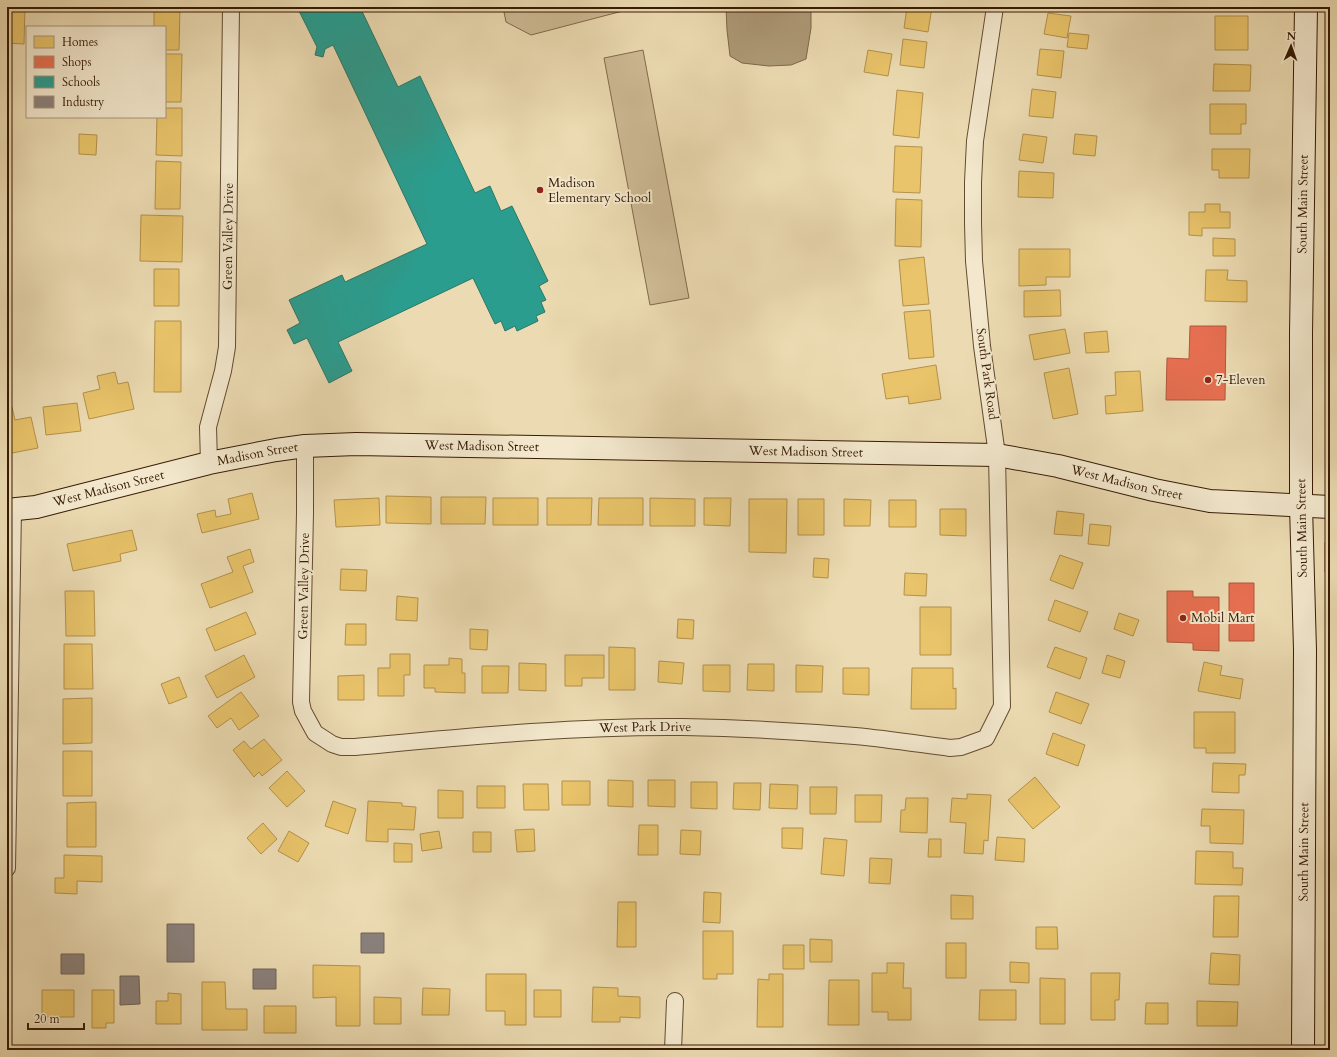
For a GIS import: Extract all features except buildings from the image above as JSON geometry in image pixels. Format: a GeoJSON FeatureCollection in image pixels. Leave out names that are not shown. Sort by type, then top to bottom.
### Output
{"type":"FeatureCollection","features":[{"type":"Feature","properties":{"kind":"street","name":"Green Valley Drive"},"geometry":{"type":"LineString","coordinates":[[209,463],[208,427],[223,371],[227,347],[231,7]]}},
{"type":"Feature","properties":{"kind":"street","name":"South Park Road"},"geometry":{"type":"LineString","coordinates":[[986,738],[1002,706],[998,455],[982,346],[972,224],[975,141],[995,7]]}},
{"type":"Feature","properties":{"kind":"street","name":"South Main Street"},"geometry":{"type":"LineString","coordinates":[[1303,1050],[1304,642],[1301,506],[1301,333],[1306,7]]}},
{"type":"Feature","properties":{"kind":"street","name":"West Madison Street"},"geometry":{"type":"LineString","coordinates":[[305,446],[372,444],[998,455],[1058,466],[1154,490],[1210,501],[1330,507]]}},
{"type":"Feature","properties":{"kind":"street","name":"Green Valley Drive"},"geometry":{"type":"LineString","coordinates":[[305,446],[301,702],[303,711],[311,725]]}},
{"type":"Feature","properties":{"kind":"street","name":"Madison Street"},"geometry":{"type":"LineString","coordinates":[[209,463],[305,446]]}},
{"type":"Feature","properties":{"kind":"street","name":"West Madison Street"},"geometry":{"type":"LineString","coordinates":[[10,510],[36,507],[209,463]]}},
{"type":"Feature","properties":{"kind":"street"},"geometry":{"type":"LineString","coordinates":[[7,868],[10,510]]}},
{"type":"Feature","properties":{"kind":"street","name":"West Park Drive"},"geometry":{"type":"LineString","coordinates":[[311,725],[315,733],[332,744],[342,747],[516,732],[595,728],[682,727],[768,730],[854,736],[950,748],[961,747],[986,738]]}},
{"type":"Feature","properties":{"kind":"street"},"geometry":{"type":"LineString","coordinates":[[673,1050],[675,1001]]}},
{"type":"Feature","properties":{"kind":"shaded area"},"geometry":{"type":"Polygon","coordinates":[[[503,7],[638,7],[531,35],[506,22],[503,7]]]}},
{"type":"Feature","properties":{"kind":"shaded area"},"geometry":{"type":"Polygon","coordinates":[[[726,7],[811,7],[811,28],[806,59],[791,65],[769,66],[742,63],[730,56],[726,7]]]}},
{"type":"Feature","properties":{"kind":"shaded area"},"geometry":{"type":"Polygon","coordinates":[[[643,50],[689,298],[650,305],[604,58],[643,50]]]}},
{"type":"Feature","properties":{"kind":"place","name":"Madison Elementary School"},"geometry":{"type":"Point","coordinates":[540,190]}},
{"type":"Feature","properties":{"kind":"place","name":"7-Eleven"},"geometry":{"type":"Point","coordinates":[1208,380]}},
{"type":"Feature","properties":{"kind":"place","name":"Mobil Mart"},"geometry":{"type":"Point","coordinates":[1183,618]}}]}
